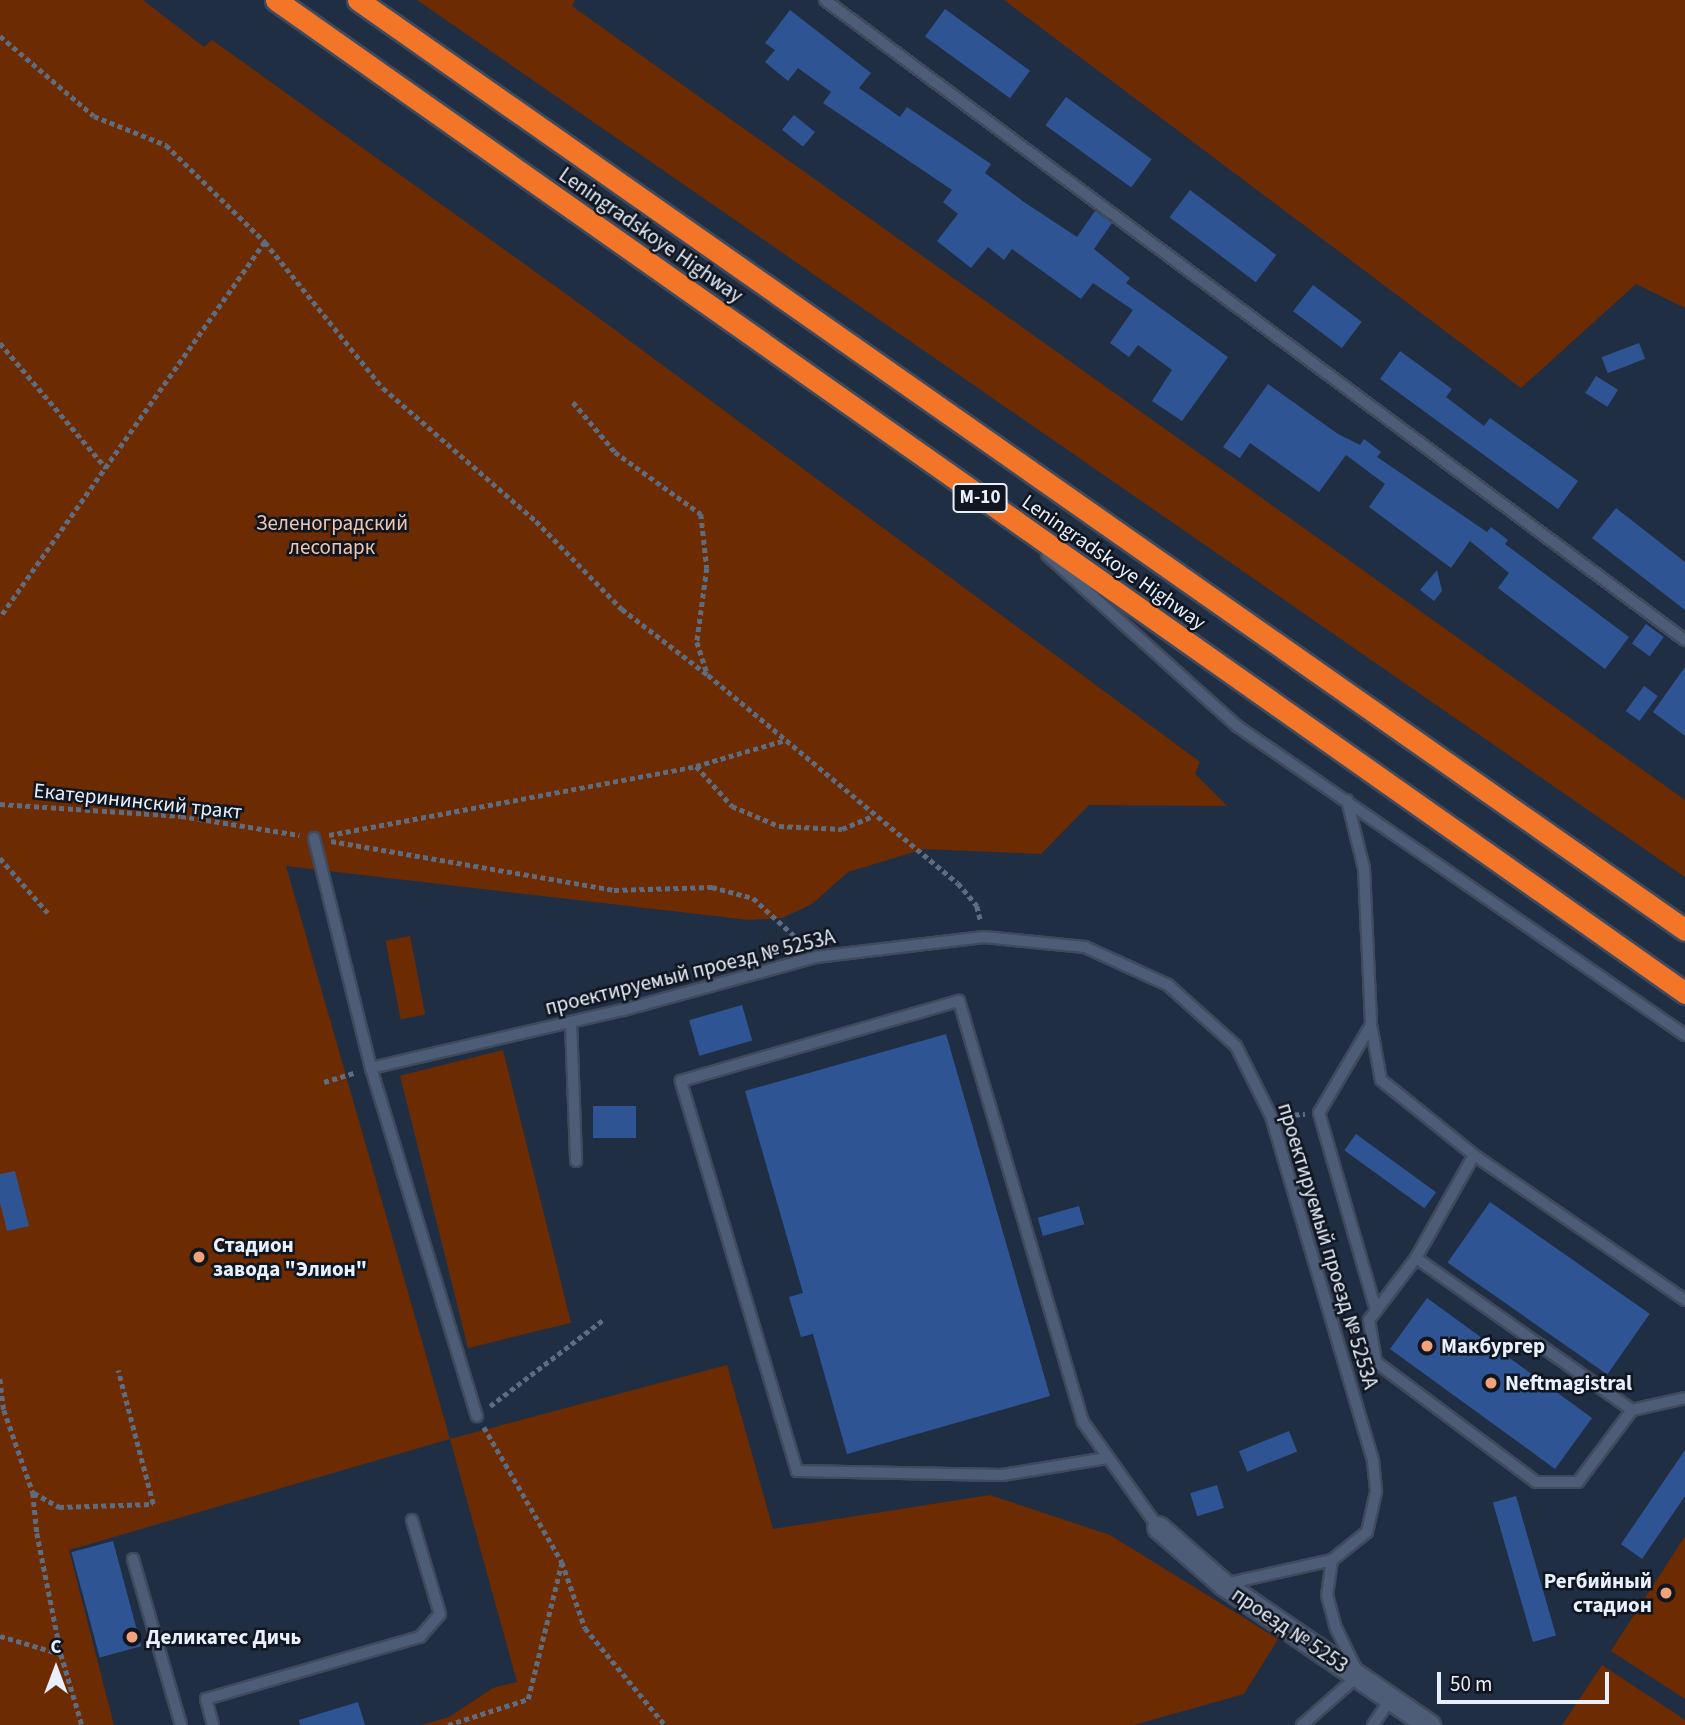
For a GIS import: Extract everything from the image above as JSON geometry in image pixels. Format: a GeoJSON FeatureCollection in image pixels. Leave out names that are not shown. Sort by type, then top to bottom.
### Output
{"type":"FeatureCollection","features":[{"type":"Feature","properties":{"kind":"highway","name":"Leningradskoye Highway"},"geometry":{"type":"LineString","coordinates":[[276,0],[1685,993]]}},
{"type":"Feature","properties":{"kind":"highway","name":"Leningradskoye Highway"},"geometry":{"type":"LineString","coordinates":[[358,0],[1685,930]]}},
{"type":"Feature","properties":{"kind":"street","name":"проезд № 5253"},"geometry":{"type":"LineString","coordinates":[[1158,1527],[1223,1584],[1429,1725]]}},
{"type":"Feature","properties":{"kind":"lane"},"geometry":{"type":"LineString","coordinates":[[825,0],[1685,640]]}},
{"type":"Feature","properties":{"kind":"lane"},"geometry":{"type":"LineString","coordinates":[[1001,513],[1237,726],[1348,800],[1685,1035]]}},
{"type":"Feature","properties":{"kind":"lane"},"geometry":{"type":"LineString","coordinates":[[1348,800],[1364,868],[1371,1026],[1381,1080],[1474,1155],[1685,1300]]}},
{"type":"Feature","properties":{"kind":"lane"},"geometry":{"type":"LineString","coordinates":[[314,838],[371,1068],[477,1416]]}},
{"type":"Feature","properties":{"kind":"lane","name":"проектируемый проезд № 5253А"},"geometry":{"type":"LineString","coordinates":[[371,1068],[570,1022],[816,957],[984,937],[1084,947],[1168,985],[1236,1046],[1271,1116],[1373,1461],[1376,1492],[1367,1532],[1332,1560]]}},
{"type":"Feature","properties":{"kind":"lane"},"geometry":{"type":"LineString","coordinates":[[1107,1458],[1002,1475],[797,1471],[681,1081],[959,1001],[1083,1422],[1158,1527]]}},
{"type":"Feature","properties":{"kind":"lane"},"geometry":{"type":"LineString","coordinates":[[570,1022],[576,1161]]}},
{"type":"Feature","properties":{"kind":"lane"},"geometry":{"type":"LineString","coordinates":[[1371,1026],[1319,1113],[1376,1311]]}},
{"type":"Feature","properties":{"kind":"lane"},"geometry":{"type":"LineString","coordinates":[[1474,1155],[1416,1258],[1369,1320],[1376,1362],[1536,1482],[1578,1482],[1632,1410],[1685,1398]]}},
{"type":"Feature","properties":{"kind":"lane"},"geometry":{"type":"LineString","coordinates":[[1416,1258],[1632,1410]]}},
{"type":"Feature","properties":{"kind":"lane"},"geometry":{"type":"LineString","coordinates":[[213,1725],[206,1699],[420,1637],[440,1614],[412,1520]]}},
{"type":"Feature","properties":{"kind":"lane"},"geometry":{"type":"LineString","coordinates":[[133,1559],[181,1725]]}},
{"type":"Feature","properties":{"kind":"lane"},"geometry":{"type":"LineString","coordinates":[[1223,1584],[1332,1560],[1327,1595],[1359,1675],[1302,1725]]}},
{"type":"Feature","properties":{"kind":"lane"},"geometry":{"type":"LineString","coordinates":[[1373,1725],[1391,1698]]}},
{"type":"Feature","properties":{"kind":"path"},"geometry":{"type":"LineString","coordinates":[[0,36],[94,116],[166,145],[265,243],[383,388],[536,521],[622,609],[708,676],[872,816],[958,883],[977,906],[984,937]]}},
{"type":"Feature","properties":{"kind":"path"},"geometry":{"type":"LineString","coordinates":[[0,617],[265,243]]}},
{"type":"Feature","properties":{"kind":"path"},"geometry":{"type":"LineString","coordinates":[[0,343],[106,468]]}},
{"type":"Feature","properties":{"kind":"path"},"geometry":{"type":"LineString","coordinates":[[573,402],[615,452],[701,514],[707,568],[697,642],[708,676]]}},
{"type":"Feature","properties":{"kind":"path"},"geometry":{"type":"LineString","coordinates":[[314,838],[696,766],[782,741]]}},
{"type":"Feature","properties":{"kind":"path"},"geometry":{"type":"LineString","coordinates":[[696,766],[733,806],[779,826],[842,829],[872,816]]}},
{"type":"Feature","properties":{"kind":"path","name":"Екатерининский тракт"},"geometry":{"type":"LineString","coordinates":[[0,804],[181,816],[614,890],[712,887],[753,898],[816,957]]}},
{"type":"Feature","properties":{"kind":"path"},"geometry":{"type":"LineString","coordinates":[[0,859],[48,913]]}},
{"type":"Feature","properties":{"kind":"path"},"geometry":{"type":"LineString","coordinates":[[324,1082],[371,1068]]}},
{"type":"Feature","properties":{"kind":"path"},"geometry":{"type":"LineString","coordinates":[[1271,1116],[1319,1113]]}},
{"type":"Feature","properties":{"kind":"path"},"geometry":{"type":"LineString","coordinates":[[604,1319],[477,1416],[562,1562],[585,1628],[665,1725]]}},
{"type":"Feature","properties":{"kind":"path"},"geometry":{"type":"LineString","coordinates":[[33,1493],[59,1507],[153,1504],[118,1371]]}},
{"type":"Feature","properties":{"kind":"path"},"geometry":{"type":"LineString","coordinates":[[0,1379],[4,1410],[33,1493],[61,1654],[82,1725]]}},
{"type":"Feature","properties":{"kind":"path"},"geometry":{"type":"LineString","coordinates":[[448,1725],[528,1699],[562,1562]]}},
{"type":"Feature","properties":{"kind":"path"},"geometry":{"type":"LineString","coordinates":[[0,1636],[61,1654]]}},
{"type":"Feature","properties":{"kind":"green space","name":"Зеленоградский лесопарк"},"geometry":{"type":"Polygon","coordinates":[[[0,0],[143,0],[204,47],[212,40],[569,296],[1200,762],[1195,774],[1227,806],[1089,805],[1041,854],[924,849],[848,872],[812,904],[782,918],[749,920],[286,866],[450,1439],[69,1550],[114,1725],[0,1725],[0,0]]]}},
{"type":"Feature","properties":{"kind":"green space"},"geometry":{"type":"Polygon","coordinates":[[[417,0],[575,0],[572,6],[1685,800],[1685,877],[417,0]]]}},
{"type":"Feature","properties":{"kind":"green space"},"geometry":{"type":"Polygon","coordinates":[[[1004,0],[1685,0],[1685,308],[1636,284],[1521,388],[1004,0]]]}},
{"type":"Feature","properties":{"kind":"green space"},"geometry":{"type":"Polygon","coordinates":[[[410,936],[425,1015],[401,1019],[385,941],[410,936]]]}},
{"type":"Feature","properties":{"kind":"green space"},"geometry":{"type":"Polygon","coordinates":[[[503,1050],[571,1323],[468,1348],[400,1076],[503,1050]]]}},
{"type":"Feature","properties":{"kind":"green space"},"geometry":{"type":"Polygon","coordinates":[[[727,1365],[773,1529],[990,1495],[1110,1535],[1278,1639],[1244,1694],[1134,1725],[422,1725],[449,1717],[493,1688],[517,1682],[450,1439],[727,1365]]]}},
{"type":"Feature","properties":{"kind":"green space","name":"Регбийный стадион"},"geometry":{"type":"Polygon","coordinates":[[[1685,1536],[1685,1699],[1611,1651],[1685,1536]]]}},
{"type":"Feature","properties":{"kind":"green space"},"geometry":{"type":"Polygon","coordinates":[[[1602,1665],[1685,1720],[1685,1725],[1562,1725],[1602,1665]]]}},
{"type":"Feature","properties":{"kind":"building"},"geometry":{"type":"Polygon","coordinates":[[[945,9],[1030,71],[1010,98],[925,37],[945,9]]]}},
{"type":"Feature","properties":{"kind":"building"},"geometry":{"type":"Polygon","coordinates":[[[790,10],[871,73],[859,88],[900,117],[907,107],[991,164],[985,173],[1024,202],[1077,237],[1095,211],[1112,223],[1094,249],[1130,278],[1126,283],[1228,357],[1182,421],[1152,401],[1172,370],[1138,345],[1129,357],[1110,343],[1133,310],[1093,283],[1081,299],[1012,249],[1004,260],[988,247],[971,268],[937,241],[958,214],[943,202],[952,190],[823,103],[831,92],[798,68],[788,81],[765,62],[775,50],[765,43],[790,10]]]}},
{"type":"Feature","properties":{"kind":"building"},"geometry":{"type":"Polygon","coordinates":[[[1066,97],[1152,159],[1131,188],[1045,125],[1066,97]]]}},
{"type":"Feature","properties":{"kind":"building"},"geometry":{"type":"Polygon","coordinates":[[[794,115],[815,132],[803,147],[782,130],[794,115]]]}},
{"type":"Feature","properties":{"kind":"building"},"geometry":{"type":"Polygon","coordinates":[[[1190,190],[1276,255],[1256,282],[1170,217],[1190,190]]]}},
{"type":"Feature","properties":{"kind":"building"},"geometry":{"type":"Polygon","coordinates":[[[1313,285],[1362,322],[1342,348],[1293,311],[1313,285]]]}},
{"type":"Feature","properties":{"kind":"building"},"geometry":{"type":"Polygon","coordinates":[[[1639,343],[1645,359],[1608,373],[1602,357],[1639,343]]]}},
{"type":"Feature","properties":{"kind":"building"},"geometry":{"type":"Polygon","coordinates":[[[1400,351],[1452,389],[1446,397],[1484,426],[1490,418],[1578,481],[1558,509],[1380,379],[1400,351]]]}},
{"type":"Feature","properties":{"kind":"building"},"geometry":{"type":"Polygon","coordinates":[[[1596,376],[1618,390],[1607,407],[1585,393],[1596,376]]]}},
{"type":"Feature","properties":{"kind":"building"},"geometry":{"type":"Polygon","coordinates":[[[1268,384],[1338,434],[1360,445],[1364,439],[1381,452],[1377,457],[1487,532],[1491,527],[1508,540],[1505,544],[1629,637],[1605,669],[1498,588],[1509,573],[1470,541],[1451,568],[1369,507],[1385,484],[1346,455],[1319,492],[1250,443],[1240,458],[1223,447],[1268,384]]]}},
{"type":"Feature","properties":{"kind":"building"},"geometry":{"type":"Polygon","coordinates":[[[1616,508],[1685,562],[1685,610],[1592,538],[1616,508]]]}},
{"type":"Feature","properties":{"kind":"building"},"geometry":{"type":"Polygon","coordinates":[[[1437,570],[1442,591],[1434,601],[1420,590],[1437,570]]]}},
{"type":"Feature","properties":{"kind":"building"},"geometry":{"type":"Polygon","coordinates":[[[1646,624],[1664,637],[1650,656],[1632,643],[1646,624]]]}},
{"type":"Feature","properties":{"kind":"building"},"geometry":{"type":"Polygon","coordinates":[[[1685,667],[1685,736],[1653,712],[1685,667]]]}},
{"type":"Feature","properties":{"kind":"building"},"geometry":{"type":"Polygon","coordinates":[[[1644,686],[1658,696],[1640,721],[1626,711],[1644,686]]]}},
{"type":"Feature","properties":{"kind":"building"},"geometry":{"type":"Polygon","coordinates":[[[742,1005],[752,1041],[699,1056],[689,1020],[742,1005]]]}},
{"type":"Feature","properties":{"kind":"building"},"geometry":{"type":"Polygon","coordinates":[[[946,1034],[1050,1396],[847,1454],[813,1334],[801,1337],[789,1297],[803,1293],[745,1091],[946,1034]]]}},
{"type":"Feature","properties":{"kind":"building"},"geometry":{"type":"Polygon","coordinates":[[[593,1106],[636,1106],[636,1138],[593,1138],[593,1106]]]}},
{"type":"Feature","properties":{"kind":"building"},"geometry":{"type":"Polygon","coordinates":[[[1356,1134],[1436,1192],[1424,1208],[1344,1150],[1356,1134]]]}},
{"type":"Feature","properties":{"kind":"building"},"geometry":{"type":"Polygon","coordinates":[[[15,1171],[29,1226],[7,1231],[0,1203],[0,1174],[15,1171]]]}},
{"type":"Feature","properties":{"kind":"building"},"geometry":{"type":"Polygon","coordinates":[[[1490,1202],[1650,1314],[1607,1374],[1448,1263],[1490,1202]]]}},
{"type":"Feature","properties":{"kind":"building"},"geometry":{"type":"Polygon","coordinates":[[[1079,1206],[1084,1224],[1043,1236],[1038,1218],[1079,1206]]]}},
{"type":"Feature","properties":{"kind":"building","name":"Neftmagistral"},"geometry":{"type":"Polygon","coordinates":[[[1427,1298],[1592,1418],[1555,1469],[1390,1349],[1427,1298]]]}},
{"type":"Feature","properties":{"kind":"building"},"geometry":{"type":"Polygon","coordinates":[[[1289,1431],[1297,1451],[1247,1472],[1239,1451],[1289,1431]]]}},
{"type":"Feature","properties":{"kind":"building"},"geometry":{"type":"Polygon","coordinates":[[[1685,1450],[1685,1496],[1642,1559],[1621,1544],[1685,1450]]]}},
{"type":"Feature","properties":{"kind":"building"},"geometry":{"type":"Polygon","coordinates":[[[1217,1485],[1224,1508],[1197,1516],[1190,1493],[1217,1485]]]}},
{"type":"Feature","properties":{"kind":"building"},"geometry":{"type":"Polygon","coordinates":[[[1516,1496],[1556,1635],[1533,1642],[1493,1503],[1516,1496]]]}},
{"type":"Feature","properties":{"kind":"building"},"geometry":{"type":"Polygon","coordinates":[[[113,1541],[141,1646],[100,1657],[71,1552],[113,1541]]]}},
{"type":"Feature","properties":{"kind":"building"},"geometry":{"type":"Polygon","coordinates":[[[358,1702],[365,1725],[300,1725],[299,1720],[358,1702]]]}},
{"type":"Feature","properties":{"kind":"place","name":"Стадион завода \"Элион\""},"geometry":{"type":"Point","coordinates":[199,1257]}},
{"type":"Feature","properties":{"kind":"place","name":"Макбургер"},"geometry":{"type":"Point","coordinates":[1427,1346]}},
{"type":"Feature","properties":{"kind":"place","name":"Neftmagistral"},"geometry":{"type":"Point","coordinates":[1491,1383]}},
{"type":"Feature","properties":{"kind":"place","name":"Регбийный стадион"},"geometry":{"type":"Point","coordinates":[1666,1593]}},
{"type":"Feature","properties":{"kind":"place","name":"Деликатес Дичь"},"geometry":{"type":"Point","coordinates":[132,1637]}}]}
